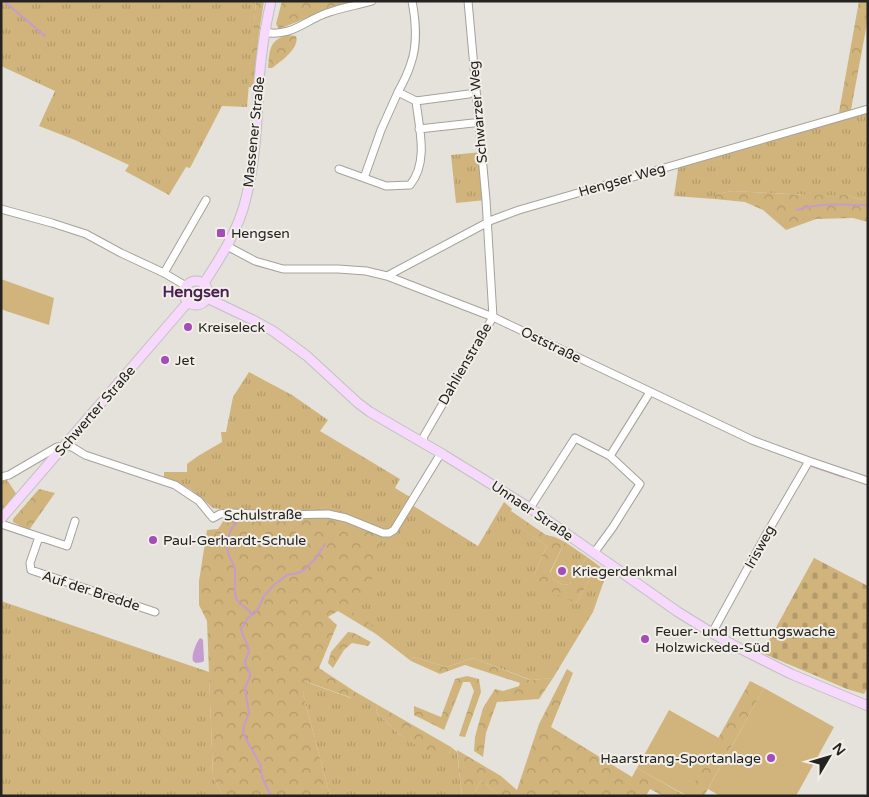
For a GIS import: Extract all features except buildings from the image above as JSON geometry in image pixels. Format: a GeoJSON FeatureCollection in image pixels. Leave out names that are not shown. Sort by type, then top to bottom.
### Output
{"type":"FeatureCollection","features":[{"type":"Feature","properties":{"kind":"main road","name":"Massener Straße"},"geometry":{"type":"LineString","coordinates":[[204,283],[227,246],[244,207],[252,170],[257,131],[259,80],[264,32],[271,1]]}},
{"type":"Feature","properties":{"kind":"main road"},"geometry":{"type":"LineString","coordinates":[[192,281],[204,283],[208,289],[207,298],[200,304],[193,305],[188,302],[184,293],[186,286],[192,281]]}},
{"type":"Feature","properties":{"kind":"main road","name":"Unnaer Straße"},"geometry":{"type":"LineString","coordinates":[[207,298],[273,331],[307,356],[370,412],[423,442],[530,508],[678,612],[712,633],[737,648],[791,674],[868,706]]}},
{"type":"Feature","properties":{"kind":"main road","name":"Schwerter Straße"},"geometry":{"type":"LineString","coordinates":[[1,519],[188,302]]}},
{"type":"Feature","properties":{"kind":"street"},"geometry":{"type":"LineString","coordinates":[[264,32],[286,33],[330,12],[372,1]]}},
{"type":"Feature","properties":{"kind":"street"},"geometry":{"type":"LineString","coordinates":[[364,178],[381,130],[412,63],[416,43],[416,26],[412,1]]}},
{"type":"Feature","properties":{"kind":"street","name":"Schwarzer Weg"},"geometry":{"type":"LineString","coordinates":[[468,1],[487,223]]}},
{"type":"Feature","properties":{"kind":"street"},"geometry":{"type":"LineString","coordinates":[[398,92],[416,102],[469,94]]}},
{"type":"Feature","properties":{"kind":"street"},"geometry":{"type":"LineString","coordinates":[[339,169],[386,186],[410,185],[415,179],[422,158],[416,102]]}},
{"type":"Feature","properties":{"kind":"street","name":"Hengser Weg"},"geometry":{"type":"LineString","coordinates":[[388,276],[487,223],[519,210],[868,109]]}},
{"type":"Feature","properties":{"kind":"street"},"geometry":{"type":"LineString","coordinates":[[419,129],[473,123]]}},
{"type":"Feature","properties":{"kind":"street"},"geometry":{"type":"LineString","coordinates":[[164,274],[206,200]]}},
{"type":"Feature","properties":{"kind":"street"},"geometry":{"type":"LineString","coordinates":[[1,209],[86,234],[186,286]]}},
{"type":"Feature","properties":{"kind":"street","name":"Dahlienstraße"},"geometry":{"type":"LineString","coordinates":[[423,442],[424,436],[493,317],[487,223]]}},
{"type":"Feature","properties":{"kind":"street","name":"Oststraße"},"geometry":{"type":"LineString","coordinates":[[227,246],[255,261],[283,269],[338,269],[366,271],[388,276],[493,317],[752,440],[868,480]]}},
{"type":"Feature","properties":{"kind":"street"},"geometry":{"type":"LineString","coordinates":[[610,456],[650,392]]}},
{"type":"Feature","properties":{"kind":"street"},"geometry":{"type":"LineString","coordinates":[[530,508],[575,438],[610,456],[640,484],[594,553]]}},
{"type":"Feature","properties":{"kind":"street"},"geometry":{"type":"LineString","coordinates":[[1,477],[9,476],[57,447],[65,446]]}},
{"type":"Feature","properties":{"kind":"street","name":"Schulstraße"},"geometry":{"type":"LineString","coordinates":[[65,446],[72,446],[85,455],[175,485],[199,501],[213,518],[228,512],[282,515],[328,514],[346,518],[384,533],[394,530],[438,458]]}},
{"type":"Feature","properties":{"kind":"street","name":"Irisweg"},"geometry":{"type":"LineString","coordinates":[[712,633],[809,461]]}},
{"type":"Feature","properties":{"kind":"street"},"geometry":{"type":"LineString","coordinates":[[1,524],[67,546],[75,522]]}},
{"type":"Feature","properties":{"kind":"street","name":"Auf der Bredde"},"geometry":{"type":"LineString","coordinates":[[39,537],[30,563],[31,570],[156,612]]}},
{"type":"Feature","properties":{"kind":"green space"},"geometry":{"type":"Polygon","coordinates":[[[1,1],[256,1],[247,107],[222,106],[190,168],[186,167],[169,195],[125,171],[129,165],[39,126],[55,91],[1,66],[1,1]]]}},
{"type":"Feature","properties":{"kind":"green space"},"geometry":{"type":"Polygon","coordinates":[[[256,1],[264,1],[259,33],[255,88],[248,87],[256,1]]]}},
{"type":"Feature","properties":{"kind":"green space"},"geometry":{"type":"Polygon","coordinates":[[[282,1],[380,1],[332,8],[279,29],[276,24],[282,1]]]}},
{"type":"Feature","properties":{"kind":"green space"},"geometry":{"type":"Polygon","coordinates":[[[859,1],[868,1],[868,18],[850,115],[838,118],[859,1]]]}},
{"type":"Feature","properties":{"kind":"green space"},"geometry":{"type":"Polygon","coordinates":[[[287,35],[296,36],[293,50],[272,68],[268,68],[271,47],[276,40],[287,35]]]}},
{"type":"Feature","properties":{"kind":"green space"},"geometry":{"type":"Polygon","coordinates":[[[868,109],[868,200],[846,195],[733,191],[716,194],[715,199],[674,196],[679,163],[868,109]]]}},
{"type":"Feature","properties":{"kind":"green space"},"geometry":{"type":"Polygon","coordinates":[[[482,152],[486,200],[456,203],[451,155],[482,152]]]}},
{"type":"Feature","properties":{"kind":"green space"},"geometry":{"type":"Polygon","coordinates":[[[733,191],[846,195],[868,200],[868,222],[853,218],[816,219],[786,230],[763,210],[745,202],[715,199],[715,194],[733,191]]]}},
{"type":"Feature","properties":{"kind":"green space"},"geometry":{"type":"Polygon","coordinates":[[[1,279],[54,298],[49,325],[1,309],[1,279]]]}},
{"type":"Feature","properties":{"kind":"green space"},"geometry":{"type":"Polygon","coordinates":[[[249,372],[292,395],[328,420],[320,431],[400,479],[395,488],[410,497],[412,505],[478,546],[504,502],[512,509],[507,518],[547,546],[534,574],[576,603],[598,565],[607,572],[593,612],[553,678],[531,680],[473,658],[447,667],[413,657],[411,661],[376,634],[376,628],[346,609],[275,512],[213,508],[190,489],[164,477],[164,472],[187,472],[187,464],[222,442],[221,432],[226,432],[233,397],[249,372]]]}},
{"type":"Feature","properties":{"kind":"green space"},"geometry":{"type":"Polygon","coordinates":[[[7,480],[19,498],[1,519],[1,481],[7,480]]]}},
{"type":"Feature","properties":{"kind":"green space"},"geometry":{"type":"Polygon","coordinates":[[[39,489],[55,493],[29,530],[13,522],[13,519],[39,489]]]}},
{"type":"Feature","properties":{"kind":"green space"},"geometry":{"type":"Polygon","coordinates":[[[334,508],[378,526],[383,533],[367,599],[347,609],[377,628],[376,634],[338,611],[328,617],[337,625],[319,668],[354,691],[352,698],[307,682],[303,694],[330,796],[223,796],[213,777],[207,621],[199,605],[199,581],[207,530],[218,529],[229,515],[334,508]]]}},
{"type":"Feature","properties":{"kind":"green space"},"geometry":{"type":"Polygon","coordinates":[[[511,511],[546,535],[565,542],[550,572],[553,579],[563,585],[570,584],[587,557],[598,565],[576,603],[538,586],[534,574],[547,546],[506,518],[511,511]]]}},
{"type":"Feature","properties":{"kind":"green space"},"geometry":{"type":"Polygon","coordinates":[[[565,542],[587,557],[570,584],[563,585],[553,579],[550,573],[565,542]]]}},
{"type":"Feature","properties":{"kind":"green space"},"geometry":{"type":"Polygon","coordinates":[[[814,558],[868,586],[868,687],[864,694],[847,689],[762,653],[814,558]]]}},
{"type":"Feature","properties":{"kind":"green space"},"geometry":{"type":"Polygon","coordinates":[[[1,601],[209,672],[213,777],[223,796],[1,796],[1,601]]]}},
{"type":"Feature","properties":{"kind":"green space"},"geometry":{"type":"Polygon","coordinates":[[[348,632],[371,642],[368,646],[352,643],[344,650],[333,668],[328,663],[331,652],[348,632]]]}},
{"type":"Feature","properties":{"kind":"green space"},"geometry":{"type":"Polygon","coordinates":[[[413,657],[447,667],[473,658],[530,680],[553,678],[539,699],[497,702],[486,733],[483,757],[474,751],[475,737],[483,708],[495,689],[503,691],[519,686],[520,683],[465,665],[440,674],[411,661],[413,657]]]}},
{"type":"Feature","properties":{"kind":"green space"},"geometry":{"type":"Polygon","coordinates":[[[567,669],[573,673],[551,727],[632,777],[637,768],[686,796],[663,796],[650,789],[646,796],[500,796],[481,780],[473,796],[462,796],[457,750],[501,776],[517,790],[539,724],[567,669]]]}},
{"type":"Feature","properties":{"kind":"green space"},"geometry":{"type":"Polygon","coordinates":[[[467,676],[479,679],[481,692],[465,737],[459,736],[474,691],[470,682],[463,682],[444,730],[414,715],[414,706],[441,717],[455,679],[467,676]]]}},
{"type":"Feature","properties":{"kind":"green space"},"geometry":{"type":"Polygon","coordinates":[[[750,681],[764,688],[704,796],[686,796],[750,681]]]}},
{"type":"Feature","properties":{"kind":"green space"},"geometry":{"type":"Polygon","coordinates":[[[306,682],[351,698],[354,691],[378,705],[376,712],[400,735],[427,750],[449,754],[451,747],[457,752],[462,796],[330,796],[303,694],[306,682]]]}},
{"type":"Feature","properties":{"kind":"green space","name":"Haarstrang-Sportanlage"},"geometry":{"type":"Polygon","coordinates":[[[764,688],[834,727],[796,796],[720,796],[708,789],[764,688]]]}},
{"type":"Feature","properties":{"kind":"green space"},"geometry":{"type":"Polygon","coordinates":[[[378,705],[451,747],[449,754],[444,755],[431,752],[404,737],[376,712],[378,705]]]}},
{"type":"Feature","properties":{"kind":"green space"},"geometry":{"type":"Polygon","coordinates":[[[669,710],[719,738],[687,796],[637,768],[669,710]]]}},
{"type":"Feature","properties":{"kind":"green space"},"geometry":{"type":"Polygon","coordinates":[[[481,780],[500,796],[473,796],[481,780]]]}},
{"type":"Feature","properties":{"kind":"shaded area"},"geometry":{"type":"Polygon","coordinates":[[[200,638],[203,640],[204,660],[203,662],[196,663],[193,661],[193,656],[200,638]]]}},
{"type":"Feature","properties":{"kind":"waterway"},"geometry":{"type":"LineString","coordinates":[[4,1],[45,36]]}},
{"type":"Feature","properties":{"kind":"waterway"},"geometry":{"type":"LineString","coordinates":[[797,210],[824,205],[868,205]]}},
{"type":"Feature","properties":{"kind":"waterway"},"geometry":{"type":"LineString","coordinates":[[809,465],[844,477]]}},
{"type":"Feature","properties":{"kind":"waterway"},"geometry":{"type":"LineString","coordinates":[[238,521],[230,533],[227,542],[228,551],[235,569],[236,598],[251,614]]}},
{"type":"Feature","properties":{"kind":"waterway"},"geometry":{"type":"LineString","coordinates":[[271,796],[262,777],[260,764],[243,732],[249,713],[245,688],[250,673],[245,664],[249,652],[248,646],[241,629],[248,618],[255,613],[264,596],[275,584],[287,575],[304,570],[316,558],[325,544]]}},
{"type":"Feature","properties":{"kind":"place","name":"Hengsen"},"geometry":{"type":"Point","coordinates":[221,233]}},
{"type":"Feature","properties":{"kind":"place","name":"Kreiseleck"},"geometry":{"type":"Point","coordinates":[188,327]}},
{"type":"Feature","properties":{"kind":"place","name":"Jet"},"geometry":{"type":"Point","coordinates":[165,360]}},
{"type":"Feature","properties":{"kind":"place","name":"Paul-Gerhardt-Schule"},"geometry":{"type":"Point","coordinates":[153,540]}},
{"type":"Feature","properties":{"kind":"place","name":"Kriegerdenkmal"},"geometry":{"type":"Point","coordinates":[562,571]}},
{"type":"Feature","properties":{"kind":"place","name":"Feuer- und Rettungswache Holzwickede-Süd"},"geometry":{"type":"Point","coordinates":[645,639]}},
{"type":"Feature","properties":{"kind":"place","name":"Haarstrang-Sportanlage"},"geometry":{"type":"Point","coordinates":[771,758]}},
{"type":"Feature","properties":{"kind":"district","name":"Hengsen"},"geometry":{"type":"Point","coordinates":[196,292]}}]}
